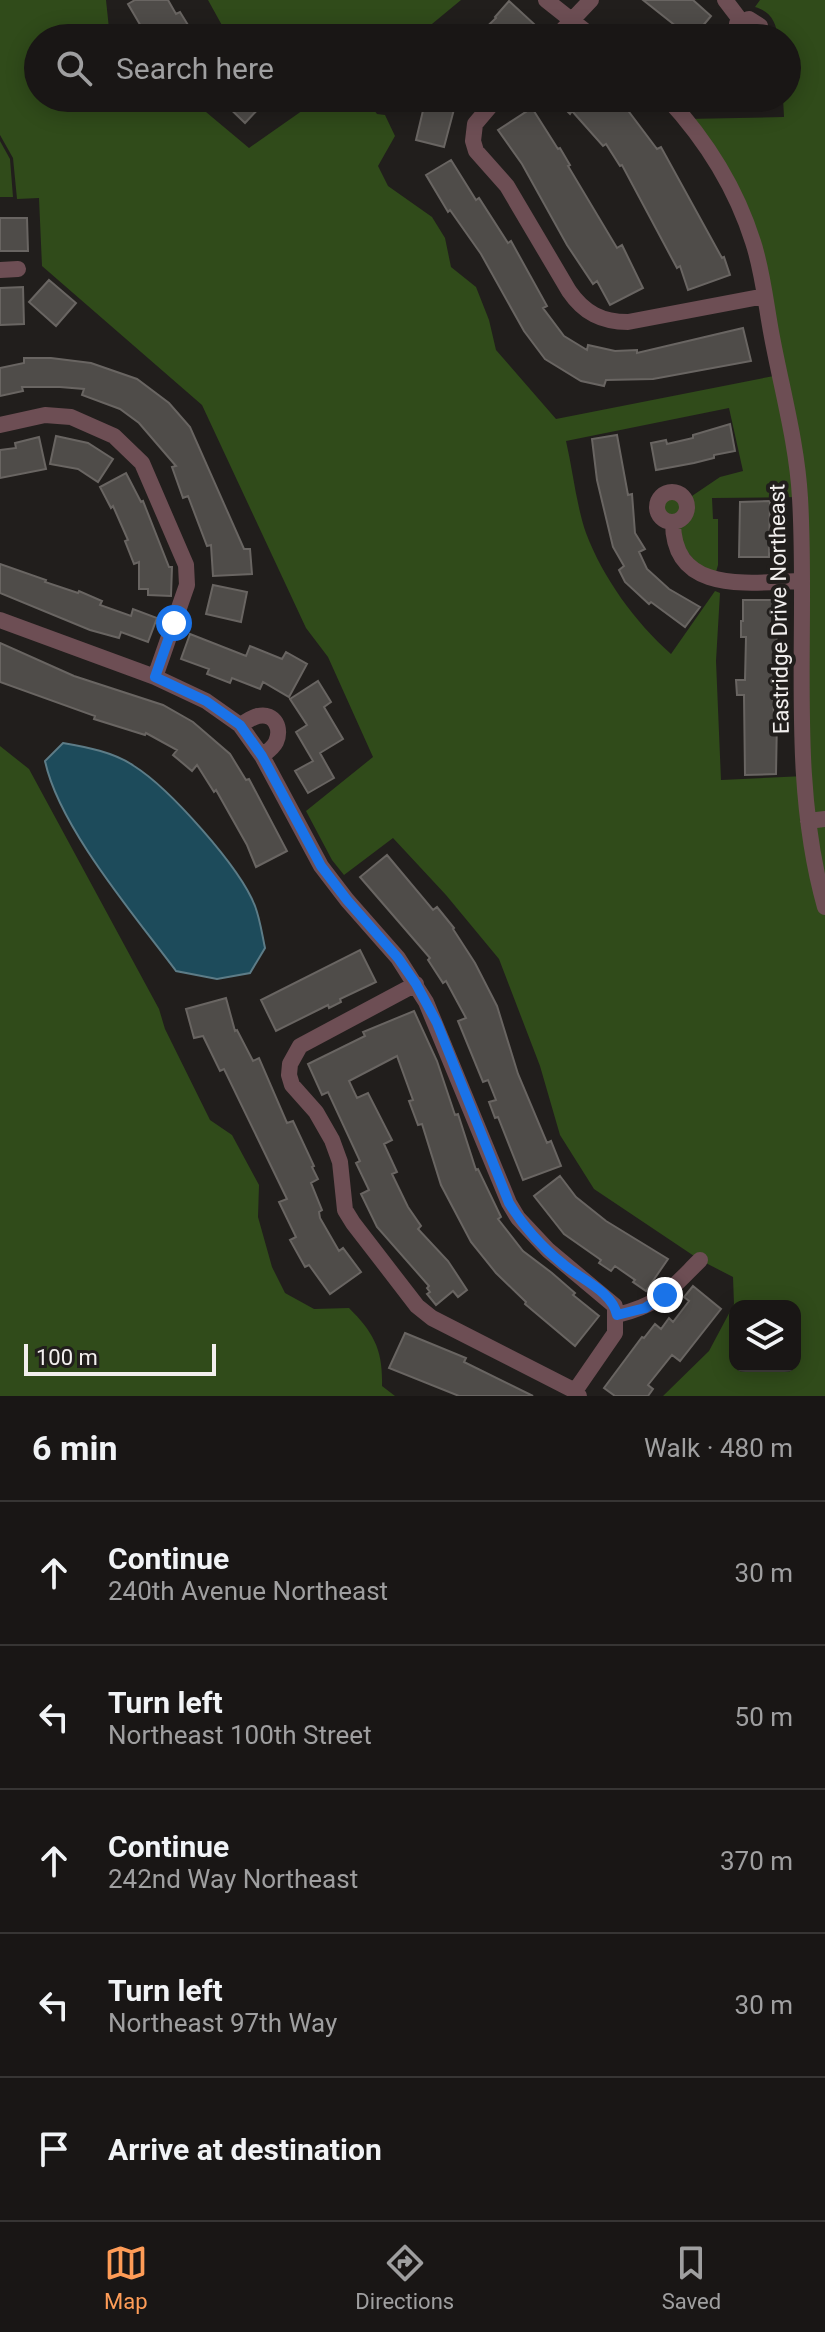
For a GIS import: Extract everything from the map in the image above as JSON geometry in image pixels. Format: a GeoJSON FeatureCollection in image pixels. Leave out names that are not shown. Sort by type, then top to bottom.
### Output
{"type":"FeatureCollection","features":[{"type":"Feature","properties":{"kind":"street"},"geometry":{"type":"LineString","coordinates":[[546,0],[575,24]]}},
{"type":"Feature","properties":{"kind":"street"},"geometry":{"type":"LineString","coordinates":[[568,24],[591,0]]}},
{"type":"Feature","properties":{"kind":"street"},"geometry":{"type":"LineString","coordinates":[[725,0],[741,21]]}},
{"type":"Feature","properties":{"kind":"street"},"geometry":{"type":"LineString","coordinates":[[738,24],[749,19],[758,24]]}},
{"type":"Feature","properties":{"kind":"street"},"geometry":{"type":"LineString","coordinates":[[483,112],[473,133],[480,157],[498,173],[569,291],[577,303],[590,313],[615,322],[628,322],[765,296]]}},
{"type":"Feature","properties":{"kind":"street","name":"Eastridge Drive Northeast"},"geometry":{"type":"LineString","coordinates":[[679,112],[716,162],[753,243],[797,469],[805,776],[817,820],[814,868],[825,907]]}},
{"type":"Feature","properties":{"kind":"street"},"geometry":{"type":"LineString","coordinates":[[0,270],[18,269]]}},
{"type":"Feature","properties":{"kind":"street"},"geometry":{"type":"LineString","coordinates":[[0,425],[45,415],[71,417],[114,436],[142,463],[186,565],[187,585],[155,677]]}},
{"type":"Feature","properties":{"kind":"street"},"geometry":{"type":"LineString","coordinates":[[673,522],[678,553],[687,564],[706,577],[733,582],[802,581]]}},
{"type":"Feature","properties":{"kind":"street"},"geometry":{"type":"LineString","coordinates":[[0,620],[155,677],[206,701],[240,725],[262,756],[321,866],[416,984],[437,1023],[509,1203],[518,1218],[565,1266],[611,1300],[617,1315],[615,1333],[577,1393],[432,1318],[417,1306],[345,1210],[340,1162],[321,1119],[292,1085],[290,1064],[300,1046],[416,984]]}},
{"type":"Feature","properties":{"kind":"street"},"geometry":{"type":"LineString","coordinates":[[240,725],[257,716],[274,719],[279,727],[278,739],[262,756]]}},
{"type":"Feature","properties":{"kind":"street"},"geometry":{"type":"LineString","coordinates":[[617,1315],[645,1308],[665,1295],[700,1260]]}},
{"type":"Feature","properties":{"kind":"green space"},"geometry":{"type":"Polygon","coordinates":[[[0,0],[106,0],[109,24],[24,24],[24,112],[206,112],[249,148],[300,112],[376,112],[385,115],[395,136],[378,166],[388,186],[432,217],[445,238],[451,267],[476,287],[489,320],[496,350],[556,419],[779,375],[753,243],[686,119],[784,117],[784,112],[801,112],[801,24],[775,24],[772,18],[755,7],[760,0],[825,0],[825,1396],[663,1396],[709,1351],[729,1313],[729,1372],[801,1372],[801,1300],[734,1300],[733,1277],[700,1260],[594,1189],[560,1135],[540,1066],[499,959],[393,838],[344,875],[332,860],[306,811],[373,757],[328,657],[306,628],[202,405],[42,266],[39,198],[17,199],[13,158],[0,135],[0,0]],[[729,408],[566,441],[577,499],[593,550],[633,614],[671,654],[715,591],[720,593],[716,661],[721,780],[805,776],[800,497],[712,498],[713,519],[718,519],[718,565],[714,579],[706,577],[658,511],[659,502],[664,495],[678,494],[686,500],[720,477],[743,471],[729,408]]]}},
{"type":"Feature","properties":{"kind":"green space"},"geometry":{"type":"Polygon","coordinates":[[[208,0],[461,0],[432,24],[221,24],[208,0]]]}},
{"type":"Feature","properties":{"kind":"green space"},"geometry":{"type":"Polygon","coordinates":[[[0,141],[10,159],[13,197],[0,197],[0,141]]]}},
{"type":"Feature","properties":{"kind":"green space"},"geometry":{"type":"Polygon","coordinates":[[[0,746],[29,769],[159,1009],[165,1029],[210,1120],[232,1135],[259,1185],[258,1217],[272,1267],[285,1293],[314,1309],[349,1308],[371,1334],[379,1352],[382,1386],[395,1396],[0,1396],[0,746]]]}},
{"type":"Feature","properties":{"kind":"water"},"geometry":{"type":"Polygon","coordinates":[[[63,743],[109,754],[134,766],[166,792],[219,850],[247,890],[260,921],[265,948],[250,973],[217,979],[176,971],[100,870],[66,814],[45,761],[63,743]]]}},
{"type":"Feature","properties":{"kind":"building"},"geometry":{"type":"Polygon","coordinates":[[[135,0],[168,0],[176,14],[180,12],[187,24],[140,24],[128,4],[135,0]]]}},
{"type":"Feature","properties":{"kind":"building"},"geometry":{"type":"Polygon","coordinates":[[[643,0],[693,0],[711,16],[704,24],[673,24],[643,0]]]}},
{"type":"Feature","properties":{"kind":"building"},"geometry":{"type":"Polygon","coordinates":[[[509,1],[534,24],[490,24],[509,1]]]}},
{"type":"Feature","properties":{"kind":"building"},"geometry":{"type":"Polygon","coordinates":[[[234,112],[255,112],[245,123],[234,112]]]}},
{"type":"Feature","properties":{"kind":"building"},"geometry":{"type":"Polygon","coordinates":[[[423,112],[453,112],[444,147],[416,140],[423,112]]]}},
{"type":"Feature","properties":{"kind":"building"},"geometry":{"type":"Polygon","coordinates":[[[526,112],[535,112],[560,148],[617,248],[622,245],[643,288],[610,305],[597,281],[593,284],[567,245],[522,164],[498,130],[526,112]]]}},
{"type":"Feature","properties":{"kind":"building"},"geometry":{"type":"Polygon","coordinates":[[[573,112],[629,112],[657,149],[661,147],[724,257],[730,275],[688,290],[680,266],[677,268],[622,165],[606,144],[603,146],[573,112]]]}},
{"type":"Feature","properties":{"kind":"building"},"geometry":{"type":"Polygon","coordinates":[[[451,160],[476,200],[479,198],[508,243],[511,241],[547,306],[543,308],[564,336],[587,350],[588,345],[615,351],[637,350],[637,353],[743,328],[751,361],[653,379],[606,380],[604,386],[581,381],[545,359],[524,331],[481,254],[450,210],[448,212],[426,175],[451,160]]]}},
{"type":"Feature","properties":{"kind":"building"},"geometry":{"type":"Polygon","coordinates":[[[0,218],[27,218],[28,251],[0,251],[0,218]]]}},
{"type":"Feature","properties":{"kind":"building"},"geometry":{"type":"Polygon","coordinates":[[[49,280],[76,303],[56,326],[29,302],[49,280]]]}},
{"type":"Feature","properties":{"kind":"building"},"geometry":{"type":"Polygon","coordinates":[[[23,287],[24,324],[0,325],[0,288],[23,287]]]}},
{"type":"Feature","properties":{"kind":"building"},"geometry":{"type":"Polygon","coordinates":[[[24,358],[91,363],[137,379],[169,403],[190,427],[244,549],[250,549],[252,574],[213,576],[211,545],[207,546],[188,496],[183,498],[172,467],[176,466],[139,423],[120,409],[82,395],[84,389],[22,387],[23,391],[0,396],[0,368],[24,363],[24,358]]]}},
{"type":"Feature","properties":{"kind":"building"},"geometry":{"type":"Polygon","coordinates":[[[730,424],[735,451],[656,470],[651,443],[666,440],[667,444],[693,438],[693,435],[730,424]]]}},
{"type":"Feature","properties":{"kind":"building"},"geometry":{"type":"Polygon","coordinates":[[[617,435],[628,495],[632,494],[635,533],[645,549],[639,552],[647,569],[669,589],[700,607],[685,627],[651,602],[649,604],[625,582],[619,570],[624,566],[613,547],[597,480],[592,439],[617,435]]]}},
{"type":"Feature","properties":{"kind":"building"},"geometry":{"type":"Polygon","coordinates":[[[56,436],[88,443],[113,459],[98,482],[78,469],[50,464],[56,436]]]}},
{"type":"Feature","properties":{"kind":"building"},"geometry":{"type":"Polygon","coordinates":[[[39,437],[46,469],[0,478],[0,450],[16,448],[15,443],[39,437]]]}},
{"type":"Feature","properties":{"kind":"building"},"geometry":{"type":"Polygon","coordinates":[[[126,473],[143,501],[169,567],[172,567],[171,596],[148,595],[148,589],[139,589],[139,562],[134,564],[125,541],[128,540],[113,506],[111,508],[100,487],[126,473]]]}},
{"type":"Feature","properties":{"kind":"building"},"geometry":{"type":"Polygon","coordinates":[[[770,501],[769,557],[739,557],[740,502],[770,501]]]}},
{"type":"Feature","properties":{"kind":"building"},"geometry":{"type":"Polygon","coordinates":[[[0,564],[45,582],[79,591],[102,601],[100,605],[131,616],[133,609],[157,618],[148,642],[121,632],[119,638],[90,630],[0,593],[0,564]]]}},
{"type":"Feature","properties":{"kind":"building"},"geometry":{"type":"Polygon","coordinates":[[[213,585],[247,592],[241,622],[206,614],[213,585]]]}},
{"type":"Feature","properties":{"kind":"building"},"geometry":{"type":"Polygon","coordinates":[[[743,600],[773,600],[777,641],[773,694],[774,718],[777,718],[776,774],[745,775],[744,695],[737,695],[736,680],[745,680],[746,637],[741,637],[743,600]]]}},
{"type":"Feature","properties":{"kind":"building"},"geometry":{"type":"Polygon","coordinates":[[[190,634],[246,656],[250,646],[282,659],[286,652],[307,664],[289,697],[263,682],[260,689],[232,678],[230,683],[207,674],[209,669],[181,659],[190,634]]]}},
{"type":"Feature","properties":{"kind":"building"},"geometry":{"type":"Polygon","coordinates":[[[0,643],[74,676],[163,705],[193,722],[230,754],[246,780],[249,779],[287,851],[256,867],[216,790],[214,792],[197,765],[192,771],[173,755],[177,750],[146,733],[94,719],[95,716],[0,682],[0,643]]]}},
{"type":"Feature","properties":{"kind":"building"},"geometry":{"type":"Polygon","coordinates":[[[318,681],[331,702],[324,707],[343,739],[320,753],[334,778],[308,793],[295,771],[313,761],[296,732],[307,725],[290,699],[318,681]]]}},
{"type":"Feature","properties":{"kind":"building"},"geometry":{"type":"Polygon","coordinates":[[[387,855],[433,910],[437,907],[475,963],[497,1006],[518,1074],[547,1143],[551,1141],[561,1166],[523,1180],[489,1102],[496,1100],[488,1080],[483,1082],[458,1021],[466,1018],[446,981],[443,983],[428,960],[430,958],[360,877],[387,855]]]}},
{"type":"Feature","properties":{"kind":"building"},"geometry":{"type":"Polygon","coordinates":[[[360,950],[376,982],[340,999],[341,1002],[329,1008],[328,1005],[276,1031],[261,1000],[360,950]]]}},
{"type":"Feature","properties":{"kind":"building"},"geometry":{"type":"Polygon","coordinates":[[[226,998],[235,1031],[253,1061],[259,1058],[287,1123],[293,1121],[314,1166],[318,1179],[311,1183],[322,1210],[319,1212],[320,1218],[339,1251],[343,1248],[361,1272],[330,1294],[309,1265],[305,1267],[290,1240],[296,1237],[279,1202],[287,1199],[224,1069],[220,1071],[203,1036],[194,1038],[186,1009],[226,998]]]}},
{"type":"Feature","properties":{"kind":"building"},"geometry":{"type":"Polygon","coordinates":[[[414,1011],[437,1061],[455,1115],[458,1114],[476,1170],[501,1217],[498,1219],[523,1251],[599,1316],[575,1346],[525,1304],[471,1242],[441,1185],[422,1124],[418,1125],[409,1101],[413,1100],[397,1056],[349,1081],[357,1098],[368,1093],[392,1140],[384,1144],[397,1172],[392,1174],[421,1226],[418,1229],[448,1261],[467,1290],[458,1297],[453,1291],[436,1305],[427,1294],[430,1292],[429,1286],[377,1227],[361,1194],[369,1190],[356,1163],[360,1161],[328,1092],[322,1095],[308,1064],[365,1036],[363,1032],[414,1011]]]}},
{"type":"Feature","properties":{"kind":"building"},"geometry":{"type":"Polygon","coordinates":[[[560,1176],[576,1197],[606,1221],[668,1259],[646,1291],[615,1266],[611,1271],[599,1263],[601,1260],[564,1234],[534,1196],[560,1176]]]}},
{"type":"Feature","properties":{"kind":"building"},"geometry":{"type":"Polygon","coordinates":[[[693,1286],[721,1309],[680,1361],[672,1355],[648,1385],[653,1389],[648,1396],[615,1396],[604,1388],[655,1324],[661,1329],[669,1318],[673,1322],[689,1301],[684,1297],[693,1286]]]}},
{"type":"Feature","properties":{"kind":"building"},"geometry":{"type":"Polygon","coordinates":[[[405,1333],[466,1358],[464,1362],[533,1396],[459,1396],[389,1368],[405,1333]]]}},
{"type":"Feature","properties":{"kind":"route"},"geometry":{"type":"LineString","coordinates":[[174,623],[155,677],[206,701],[240,725],[262,756],[321,866],[416,984],[437,1023],[509,1203],[518,1218],[565,1266],[611,1300],[617,1315],[645,1308],[665,1295]]}}]}
